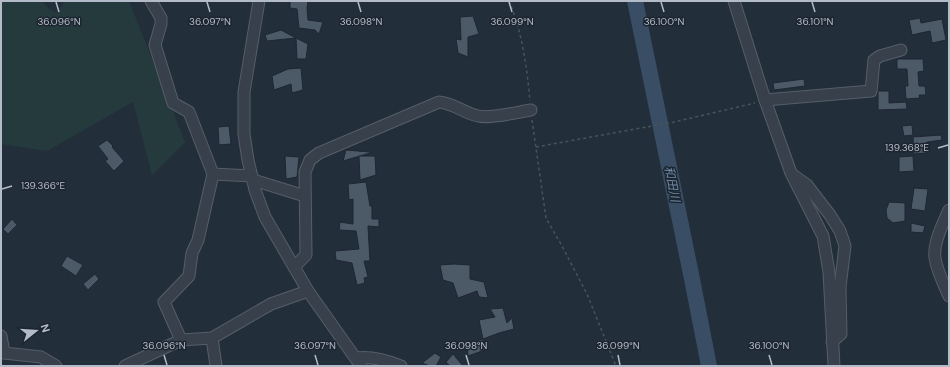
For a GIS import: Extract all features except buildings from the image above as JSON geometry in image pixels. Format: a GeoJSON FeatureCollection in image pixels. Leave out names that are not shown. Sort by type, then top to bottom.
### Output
{"type":"FeatureCollection","features":[{"type":"Feature","properties":{"kind":"street"},"geometry":{"type":"LineString","coordinates":[[151,1],[161,18],[161,24],[155,45],[173,103],[189,112],[213,174],[198,240],[192,253],[189,276],[164,302],[181,340]]}},
{"type":"Feature","properties":{"kind":"street"},"geometry":{"type":"LineString","coordinates":[[259,1],[244,92],[244,134],[252,178],[265,217],[308,291],[358,362],[366,356],[401,366]]}},
{"type":"Feature","properties":{"kind":"street"},"geometry":{"type":"LineString","coordinates":[[734,1],[765,100],[791,173],[823,236],[829,272],[834,366]]}},
{"type":"Feature","properties":{"kind":"street"},"geometry":{"type":"LineString","coordinates":[[765,100],[871,92],[874,60],[880,56],[901,50]]}},
{"type":"Feature","properties":{"kind":"street"},"geometry":{"type":"LineString","coordinates":[[294,267],[306,255],[304,172],[310,160],[319,153],[439,102],[446,103],[478,116],[489,116],[531,110]]}},
{"type":"Feature","properties":{"kind":"street"},"geometry":{"type":"LineString","coordinates":[[791,173],[807,185],[830,215],[840,231],[845,246],[840,287],[841,334],[832,342]]}},
{"type":"Feature","properties":{"kind":"street"},"geometry":{"type":"LineString","coordinates":[[213,174],[252,178],[305,196]]}},
{"type":"Feature","properties":{"kind":"street"},"geometry":{"type":"LineString","coordinates":[[949,210],[941,226],[935,258],[943,284],[949,296]]}},
{"type":"Feature","properties":{"kind":"street"},"geometry":{"type":"LineString","coordinates":[[125,366],[181,340],[212,338],[271,304],[308,291]]}},
{"type":"Feature","properties":{"kind":"street"},"geometry":{"type":"LineString","coordinates":[[1,336],[4,353],[41,358],[56,366]]}},
{"type":"Feature","properties":{"kind":"street"},"geometry":{"type":"LineString","coordinates":[[212,338],[216,366]]}},
{"type":"Feature","properties":{"kind":"path"},"geometry":{"type":"LineString","coordinates":[[509,1],[521,42],[528,77],[531,110],[546,218],[587,294],[616,366]]}},
{"type":"Feature","properties":{"kind":"path"},"geometry":{"type":"LineString","coordinates":[[536,147],[674,122],[765,100]]}},
{"type":"Feature","properties":{"kind":"green space"},"geometry":{"type":"Polygon","coordinates":[[[1,1],[42,1],[49,9],[58,13],[64,1],[129,1],[185,142],[152,175],[133,102],[47,151],[1,144],[1,1]]]}},
{"type":"Feature","properties":{"kind":"waterway","name":"和田川"},"geometry":{"type":"LineString","coordinates":[[635,1],[709,366]]}}]}
